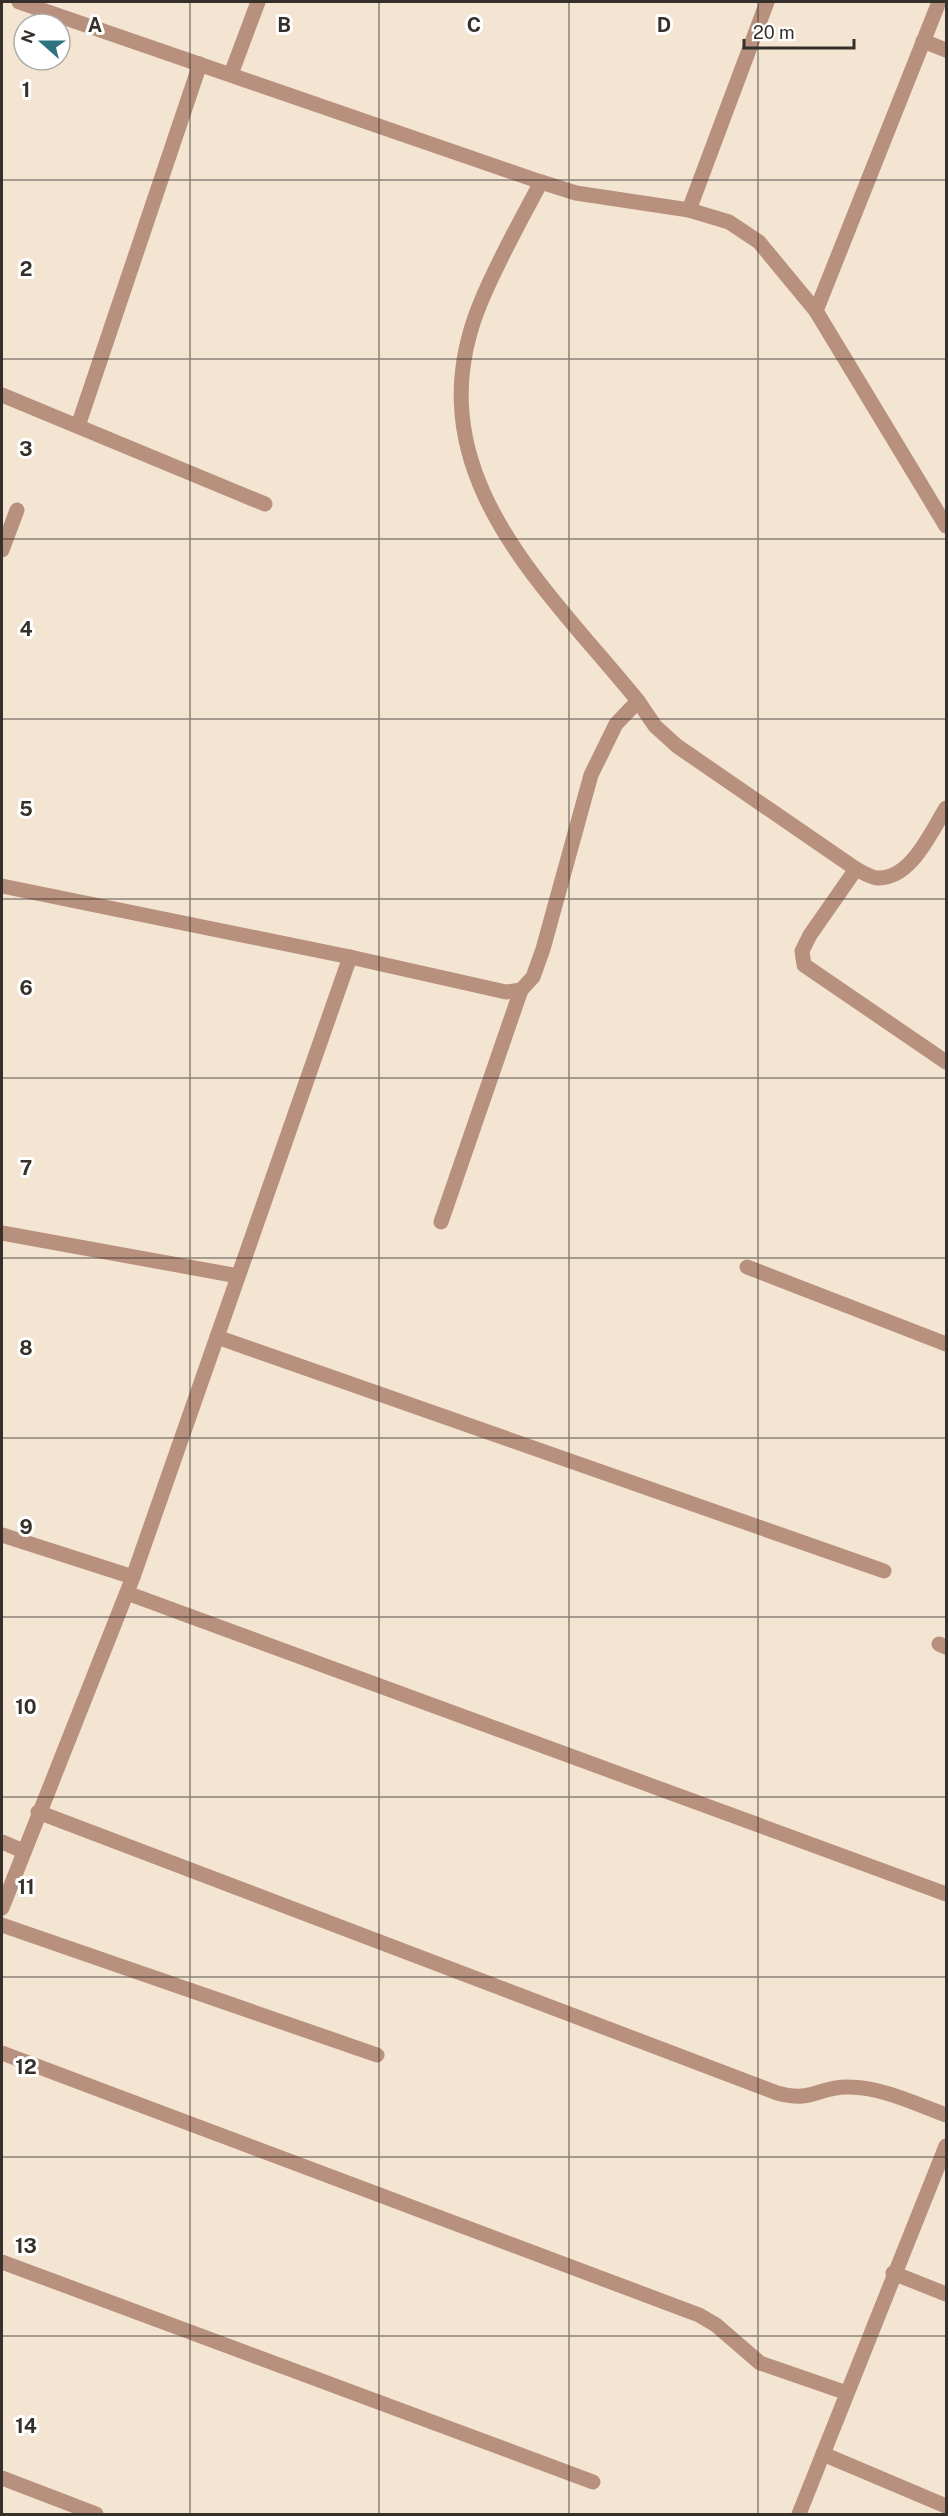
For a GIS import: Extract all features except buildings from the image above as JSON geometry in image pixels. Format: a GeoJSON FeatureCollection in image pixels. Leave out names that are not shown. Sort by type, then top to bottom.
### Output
{"type":"FeatureCollection","features":[{"type":"Feature","properties":{"kind":"street"},"geometry":{"type":"LineString","coordinates":[[19,2],[576,193],[688,210],[729,222],[759,242],[816,311],[946,526]]}},
{"type":"Feature","properties":{"kind":"street"},"geometry":{"type":"LineString","coordinates":[[231,74],[258,2]]}},
{"type":"Feature","properties":{"kind":"street"},"geometry":{"type":"LineString","coordinates":[[688,210],[767,2]]}},
{"type":"Feature","properties":{"kind":"street"},"geometry":{"type":"LineString","coordinates":[[816,311],[939,2]]}},
{"type":"Feature","properties":{"kind":"street"},"geometry":{"type":"LineString","coordinates":[[924,41],[946,50]]}},
{"type":"Feature","properties":{"kind":"street"},"geometry":{"type":"LineString","coordinates":[[78,426],[200,64]]}},
{"type":"Feature","properties":{"kind":"street"},"geometry":{"type":"LineString","coordinates":[[541,182],[479,305],[464,360],[461,401],[464,442],[479,485],[515,551],[638,701],[655,726],[677,746],[856,869],[877,878],[895,874],[912,861],[946,808]]}},
{"type":"Feature","properties":{"kind":"street"},"geometry":{"type":"LineString","coordinates":[[2,395],[265,504]]}},
{"type":"Feature","properties":{"kind":"street"},"geometry":{"type":"LineString","coordinates":[[2,550],[17,510]]}},
{"type":"Feature","properties":{"kind":"street"},"geometry":{"type":"LineString","coordinates":[[441,1222],[521,990],[533,977],[543,949],[591,775],[616,723],[638,701]]}},
{"type":"Feature","properties":{"kind":"street"},"geometry":{"type":"LineString","coordinates":[[856,869],[810,935],[802,951],[804,965],[946,1062]]}},
{"type":"Feature","properties":{"kind":"street"},"geometry":{"type":"LineString","coordinates":[[2,886],[350,957],[506,992],[521,990]]}},
{"type":"Feature","properties":{"kind":"street"},"geometry":{"type":"LineString","coordinates":[[2,1908],[38,1812],[133,1577],[350,957]]}},
{"type":"Feature","properties":{"kind":"street"},"geometry":{"type":"LineString","coordinates":[[2,1233],[238,1276]]}},
{"type":"Feature","properties":{"kind":"street"},"geometry":{"type":"LineString","coordinates":[[747,1268],[946,1344]]}},
{"type":"Feature","properties":{"kind":"street"},"geometry":{"type":"LineString","coordinates":[[217,1337],[884,1571]]}},
{"type":"Feature","properties":{"kind":"street"},"geometry":{"type":"LineString","coordinates":[[2,1535],[133,1577]]}},
{"type":"Feature","properties":{"kind":"street"},"geometry":{"type":"LineString","coordinates":[[127,1593],[946,1894]]}},
{"type":"Feature","properties":{"kind":"street"},"geometry":{"type":"LineString","coordinates":[[38,1812],[777,2093],[794,2098],[808,2097],[846,2086],[866,2087],[946,2115]]}},
{"type":"Feature","properties":{"kind":"street"},"geometry":{"type":"LineString","coordinates":[[2,1842],[23,1851]]}},
{"type":"Feature","properties":{"kind":"street"},"geometry":{"type":"LineString","coordinates":[[2,1925],[377,2055]]}},
{"type":"Feature","properties":{"kind":"street"},"geometry":{"type":"LineString","coordinates":[[2,2053],[699,2315],[716,2325],[760,2363],[847,2393]]}},
{"type":"Feature","properties":{"kind":"street"},"geometry":{"type":"LineString","coordinates":[[799,2514],[893,2273],[946,2146]]}},
{"type":"Feature","properties":{"kind":"street"},"geometry":{"type":"LineString","coordinates":[[2,2262],[593,2482]]}},
{"type":"Feature","properties":{"kind":"street"},"geometry":{"type":"LineString","coordinates":[[893,2273],[946,2294]]}},
{"type":"Feature","properties":{"kind":"street"},"geometry":{"type":"LineString","coordinates":[[823,2454],[946,2506]]}},
{"type":"Feature","properties":{"kind":"street"},"geometry":{"type":"LineString","coordinates":[[2,2478],[96,2514]]}}]}
